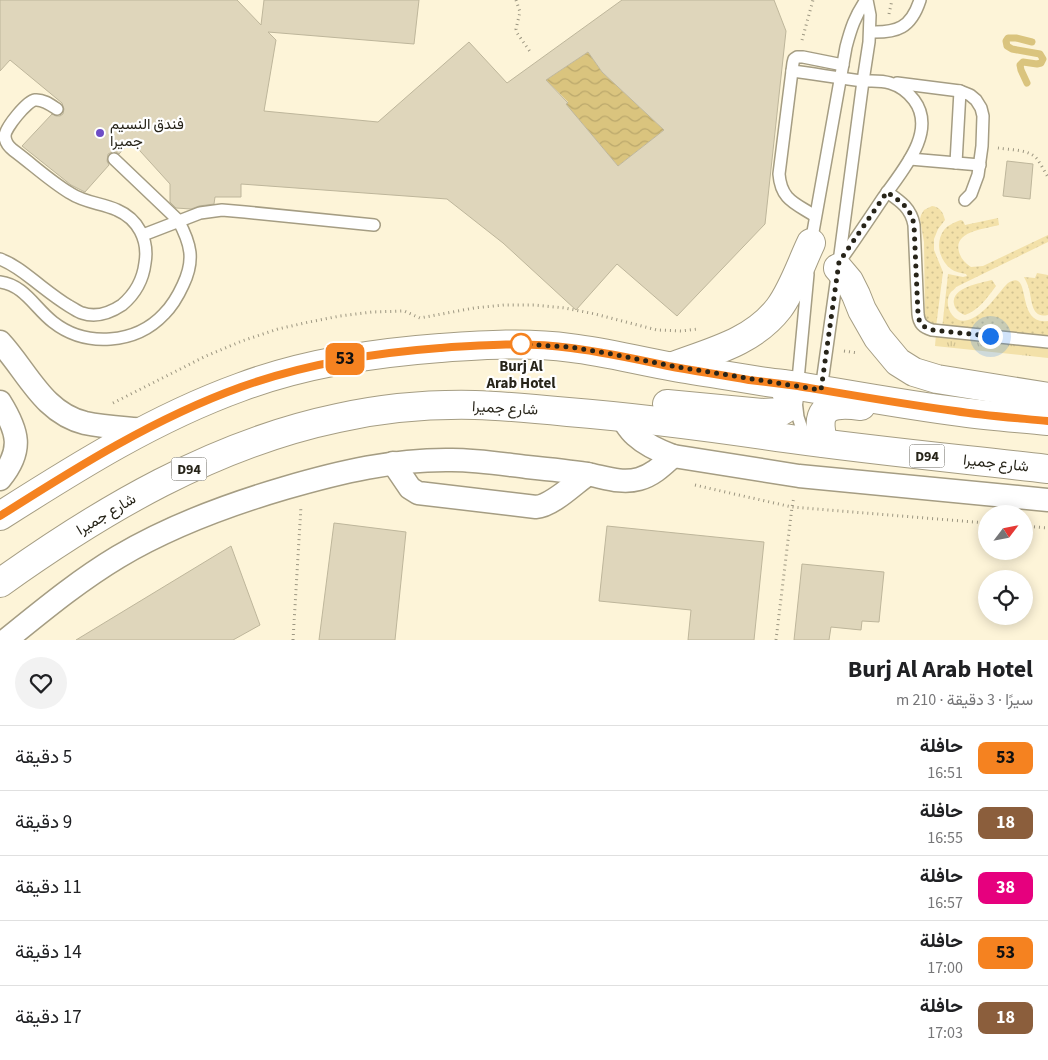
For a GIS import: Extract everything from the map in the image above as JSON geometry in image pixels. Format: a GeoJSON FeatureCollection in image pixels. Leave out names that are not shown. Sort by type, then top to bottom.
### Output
{"type":"FeatureCollection","features":[{"type":"Feature","properties":{"kind":"main road"},"geometry":{"type":"LineString","coordinates":[[672,366],[726,347],[755,331],[779,308],[788,294],[811,243]]}},
{"type":"Feature","properties":{"kind":"main road"},"geometry":{"type":"LineString","coordinates":[[839,265],[878,338],[898,362],[914,372],[937,380],[1048,397]]}},
{"type":"Feature","properties":{"kind":"main road"},"geometry":{"type":"LineString","coordinates":[[0,516],[70,472],[143,430],[191,407],[241,387],[292,370],[399,351],[484,344],[570,347],[767,382],[807,393],[1048,421]]}},
{"type":"Feature","properties":{"kind":"main road"},"geometry":{"type":"LineString","coordinates":[[513,407],[530,394],[543,392],[773,413],[785,409],[789,398],[807,393]]}},
{"type":"Feature","properties":{"kind":"main road"},"geometry":{"type":"LineString","coordinates":[[807,439],[820,430],[819,423],[823,413],[832,406],[847,404],[1048,432]]}},
{"type":"Feature","properties":{"kind":"main road","name":"شارع جميرا"},"geometry":{"type":"LineString","coordinates":[[0,583],[87,525],[158,484],[216,456],[276,434],[338,418],[401,408],[475,405],[620,416],[807,439],[869,449],[1048,469]]}},
{"type":"Feature","properties":{"kind":"street"},"geometry":{"type":"LineString","coordinates":[[0,342],[43,397],[60,412],[86,423],[143,430]]}},
{"type":"Feature","properties":{"kind":"street"},"geometry":{"type":"LineString","coordinates":[[0,402],[12,423],[16,443],[15,452],[10,464],[0,479]]}},
{"type":"Feature","properties":{"kind":"street"},"geometry":{"type":"LineString","coordinates":[[620,416],[634,434],[644,442],[673,456],[799,476],[1048,500]]}},
{"type":"Feature","properties":{"kind":"street"},"geometry":{"type":"LineString","coordinates":[[6,640],[71,588],[144,543],[195,518],[302,483],[393,463],[452,460],[588,474],[614,480],[626,480],[638,479],[649,475],[673,456]]}},
{"type":"Feature","properties":{"kind":"street"},"geometry":{"type":"LineString","coordinates":[[393,463],[410,488],[418,493],[536,507],[552,502],[588,474]]}},
{"type":"Feature","properties":{"kind":"lane"},"geometry":{"type":"LineString","coordinates":[[807,439],[798,417],[796,401],[807,393],[839,265],[870,32],[870,16],[866,0]]}},
{"type":"Feature","properties":{"kind":"lane"},"geometry":{"type":"LineString","coordinates":[[807,439],[811,419],[807,393],[811,243],[840,78],[852,25],[858,11],[866,0]]}},
{"type":"Feature","properties":{"kind":"lane"},"geometry":{"type":"LineString","coordinates":[[870,32],[889,32],[902,28],[914,16],[920,0]]}},
{"type":"Feature","properties":{"kind":"lane"},"geometry":{"type":"LineString","coordinates":[[816,216],[789,199],[783,192],[780,184],[779,174],[792,70],[794,59],[798,57],[843,65]]}},
{"type":"Feature","properties":{"kind":"lane"},"geometry":{"type":"LineString","coordinates":[[792,70],[840,78],[960,91],[970,95],[981,108],[983,116],[980,165],[975,185],[971,194],[965,200]]}},
{"type":"Feature","properties":{"kind":"lane"},"geometry":{"type":"LineString","coordinates":[[839,265],[910,159],[920,136],[922,115],[917,104],[900,87],[889,82]]}},
{"type":"Feature","properties":{"kind":"lane"},"geometry":{"type":"LineString","coordinates":[[956,163],[960,91]]}},
{"type":"Feature","properties":{"kind":"lane"},"geometry":{"type":"LineString","coordinates":[[0,259],[19,268],[56,298],[82,313],[100,315],[109,312],[127,301],[141,281],[146,258],[142,235],[136,225],[117,210],[94,204],[71,194],[9,147],[6,142],[6,132],[31,101],[41,100],[57,109]]}},
{"type":"Feature","properties":{"kind":"lane"},"geometry":{"type":"LineString","coordinates":[[0,282],[11,284],[20,289],[55,324],[85,338],[117,339],[134,334],[150,326],[164,314],[175,300],[190,264],[190,254],[185,233],[178,220],[114,159]]}},
{"type":"Feature","properties":{"kind":"lane"},"geometry":{"type":"LineString","coordinates":[[910,159],[980,165]]}},
{"type":"Feature","properties":{"kind":"lane"},"geometry":{"type":"LineString","coordinates":[[887,192],[905,206],[913,217],[918,314],[921,325],[932,330],[1048,342]]}},
{"type":"Feature","properties":{"kind":"lane"},"geometry":{"type":"LineString","coordinates":[[142,235],[200,213],[222,210],[374,225]]}},
{"type":"Feature","properties":{"kind":"path"},"geometry":{"type":"LineString","coordinates":[[516,0],[520,12],[516,29],[530,53]]}},
{"type":"Feature","properties":{"kind":"path"},"geometry":{"type":"LineString","coordinates":[[798,57],[813,0]]}},
{"type":"Feature","properties":{"kind":"path"},"geometry":{"type":"LineString","coordinates":[[776,640],[792,507],[799,476]]}},
{"type":"Feature","properties":{"kind":"path"},"geometry":{"type":"LineString","coordinates":[[293,640],[302,483]]}},
{"type":"Feature","properties":{"kind":"path"},"geometry":{"type":"LineString","coordinates":[[1033,527],[1048,528]]}},
{"type":"Feature","properties":{"kind":"green space"},"geometry":{"type":"Polygon","coordinates":[[[932,206],[941,210],[945,220],[938,229],[934,239],[934,250],[943,272],[936,327],[930,326],[925,321],[924,242],[920,219],[924,210],[932,206]]]}},
{"type":"Feature","properties":{"kind":"green space"},"geometry":{"type":"Polygon","coordinates":[[[998,218],[999,225],[971,232],[961,239],[958,245],[959,252],[964,261],[971,267],[983,266],[1048,235],[1048,242],[956,287],[949,297],[948,307],[950,312],[958,319],[968,320],[980,314],[1008,283],[1016,280],[1023,289],[1031,315],[1038,320],[1048,321],[1048,339],[942,329],[948,274],[967,276],[953,270],[944,261],[939,245],[941,235],[948,227],[961,220],[965,225],[998,218]]]}},
{"type":"Feature","properties":{"kind":"green space"},"geometry":{"type":"Polygon","coordinates":[[[1037,273],[1048,275],[1048,315],[1038,314],[1033,308],[1029,288],[1024,277],[1035,278],[1037,273]]]}},
{"type":"Feature","properties":{"kind":"green space"},"geometry":{"type":"Polygon","coordinates":[[[992,280],[996,286],[978,307],[965,315],[957,310],[954,298],[957,294],[974,284],[992,280]]]}},
{"type":"Feature","properties":{"kind":"green space"},"geometry":{"type":"Polygon","coordinates":[[[936,334],[1048,345],[1048,358],[935,346],[936,334]]]}},
{"type":"Feature","properties":{"kind":"water"},"geometry":{"type":"Polygon","coordinates":[[[588,52],[602,72],[664,130],[618,166],[576,116],[555,112],[568,102],[546,80],[588,52]]]}},
{"type":"Feature","properties":{"kind":"building"},"geometry":{"type":"Polygon","coordinates":[[[0,0],[237,0],[261,25],[264,0],[419,0],[414,44],[268,32],[276,40],[264,111],[378,122],[469,42],[507,83],[622,0],[774,0],[786,31],[765,224],[677,316],[617,264],[576,310],[503,243],[447,199],[241,184],[241,197],[215,197],[214,204],[191,209],[176,208],[170,202],[170,184],[131,141],[119,154],[112,152],[108,154],[107,161],[109,165],[85,192],[71,185],[22,146],[52,114],[60,116],[63,114],[62,103],[10,60],[0,71],[0,0]],[[588,52],[546,80],[568,103],[566,104],[618,166],[664,130],[602,72],[588,52]]]}},
{"type":"Feature","properties":{"kind":"building"},"geometry":{"type":"Polygon","coordinates":[[[1007,161],[1033,164],[1030,199],[1003,196],[1007,161]]]}},
{"type":"Feature","properties":{"kind":"building"},"geometry":{"type":"Polygon","coordinates":[[[334,523],[406,532],[395,640],[319,640],[334,523]]]}},
{"type":"Feature","properties":{"kind":"building"},"geometry":{"type":"Polygon","coordinates":[[[607,526],[764,542],[754,640],[688,640],[691,610],[599,601],[607,526]]]}},
{"type":"Feature","properties":{"kind":"building"},"geometry":{"type":"Polygon","coordinates":[[[231,546],[260,625],[233,640],[76,640],[231,546]]]}},
{"type":"Feature","properties":{"kind":"building"},"geometry":{"type":"Polygon","coordinates":[[[802,564],[884,572],[879,622],[862,621],[861,630],[831,627],[829,640],[794,640],[802,564]]]}},
{"type":"Feature","properties":{"kind":"waterway"},"geometry":{"type":"LineString","coordinates":[[1027,83],[1020,65],[1023,62],[1041,63],[1043,59],[1040,54],[1012,49],[1007,46],[1006,41],[1008,38],[1016,38],[1032,42]]}},
{"type":"Feature","properties":{"kind":"bus line","name":"53"},"geometry":{"type":"LineString","coordinates":[[0,516],[70,472],[143,430],[191,407],[241,387],[292,370],[399,351],[484,344],[570,347],[767,382],[958,412],[1048,421]]}},
{"type":"Feature","properties":{"kind":"place","name":"فندق النسيم جميرا"},"geometry":{"type":"Point","coordinates":[100,133]}},
{"type":"Feature","properties":{"kind":"place","name":"Burj Al Arab Hotel"},"geometry":{"type":"Point","coordinates":[521,344]}},
{"type":"Feature","properties":{"kind":"route"},"geometry":{"type":"LineString","coordinates":[[521,344],[570,347],[672,366],[821,390],[839,262],[887,192],[905,206],[913,217],[918,314],[921,325],[932,330],[990,336]]}}]}
